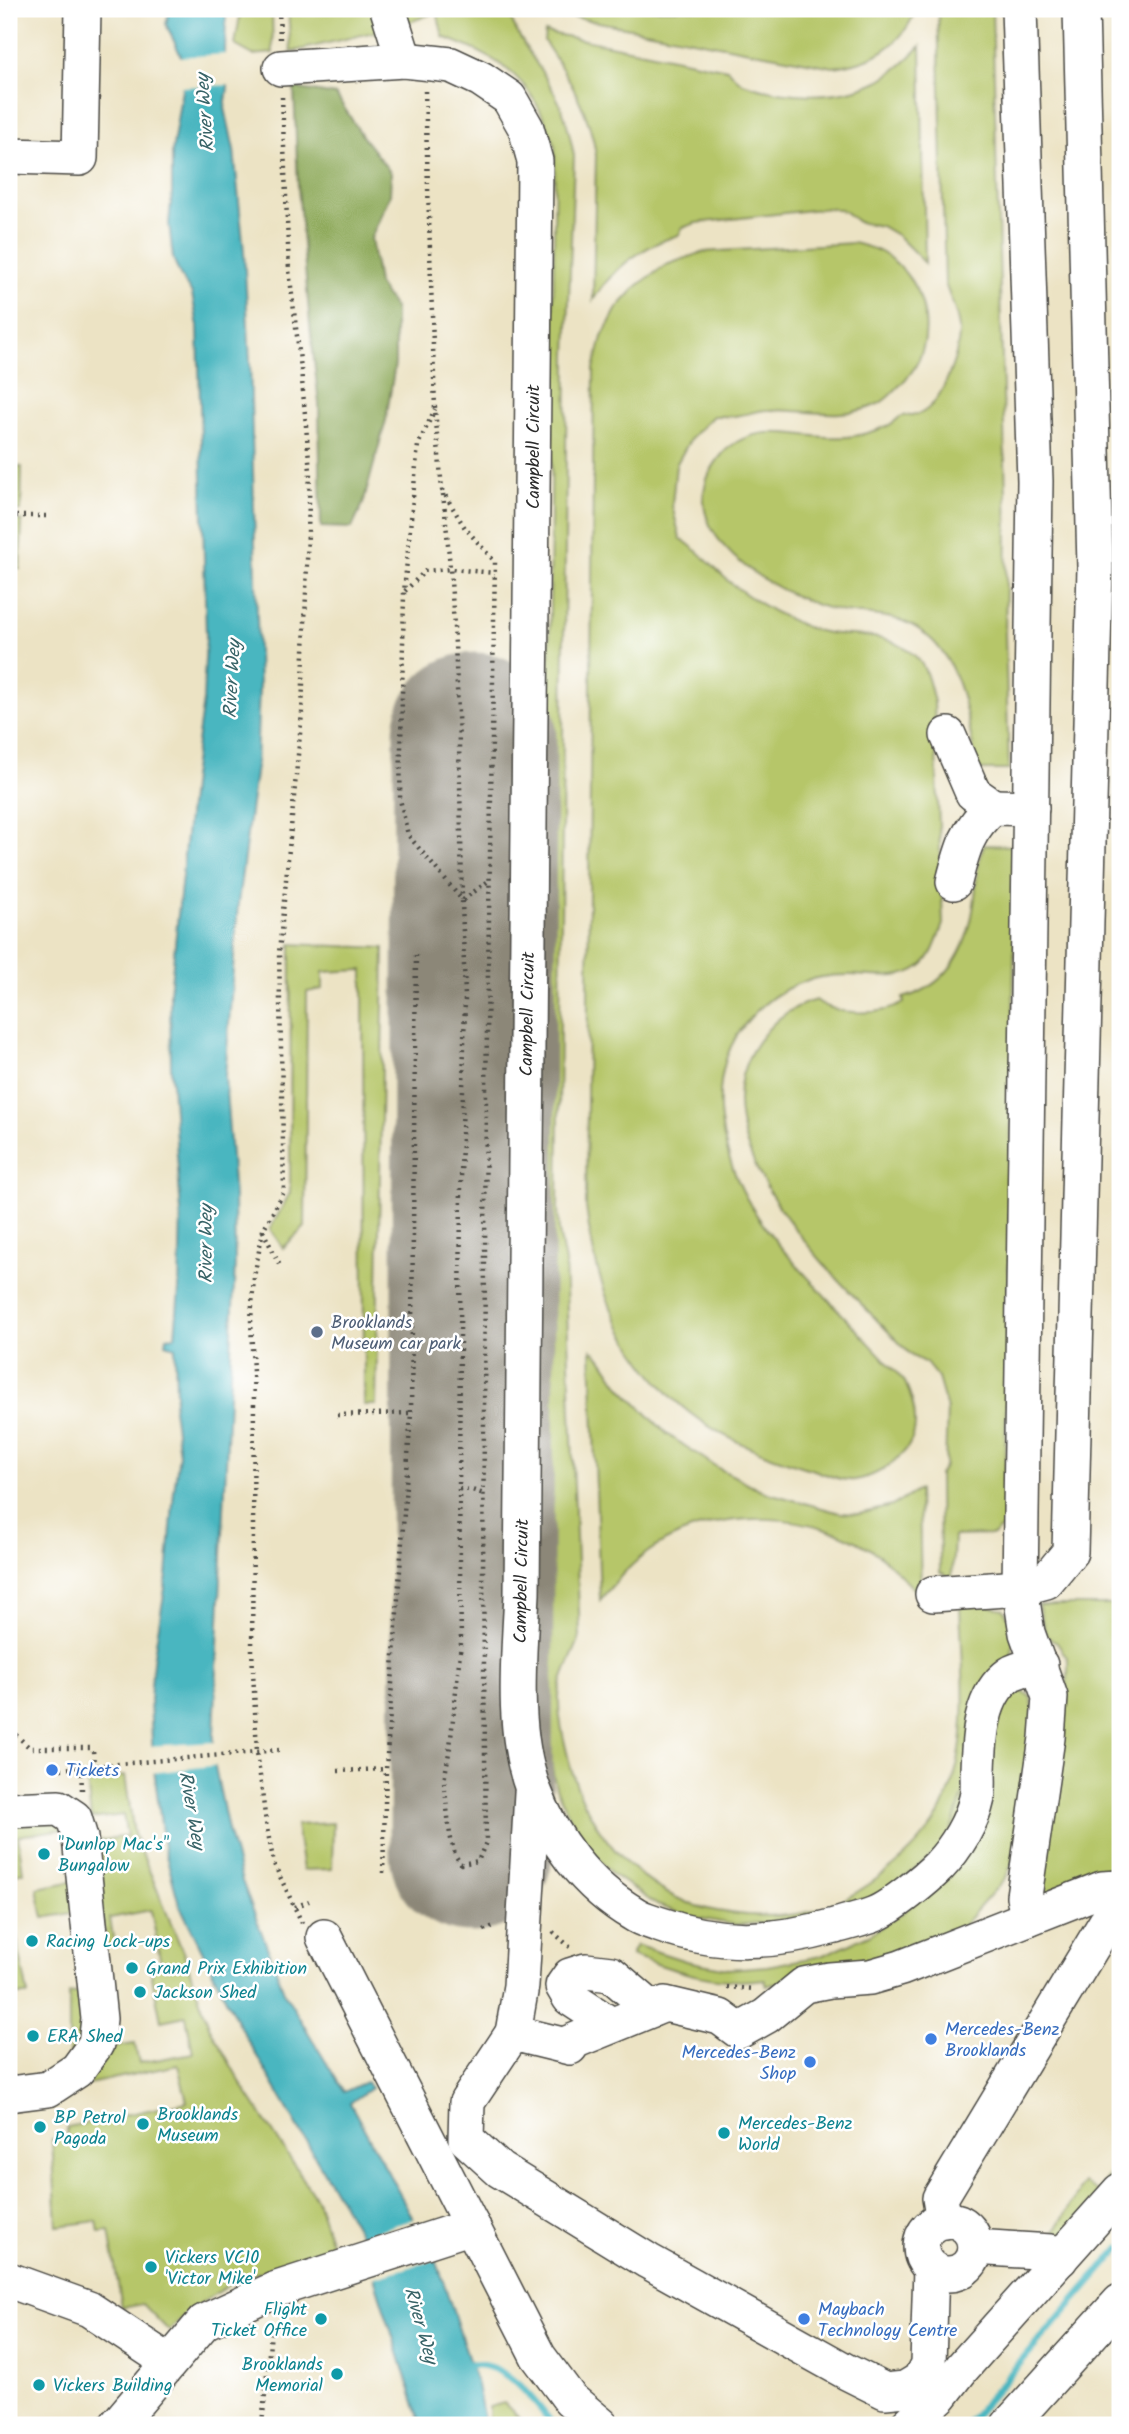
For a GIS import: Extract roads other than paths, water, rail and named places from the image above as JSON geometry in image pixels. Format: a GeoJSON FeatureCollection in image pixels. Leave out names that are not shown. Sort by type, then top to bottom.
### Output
{"type":"FeatureCollection","features":[{"type":"Feature","properties":{"kind":"lane"},"geometry":{"type":"LineString","coordinates":[[9,156],[80,158],[83,9]]}},
{"type":"Feature","properties":{"kind":"lane"},"geometry":{"type":"LineString","coordinates":[[388,9],[414,61]]}},
{"type":"Feature","properties":{"kind":"lane"},"geometry":{"type":"LineString","coordinates":[[1019,9],[1035,481],[1020,1587],[1027,1633],[1050,1697],[1024,1896],[1028,1918]]}},
{"type":"Feature","properties":{"kind":"lane"},"geometry":{"type":"LineString","coordinates":[[933,1594],[1020,1587],[1046,1581],[1070,1552],[1095,567],[1081,9]]}},
{"type":"Feature","properties":{"kind":"lane","name":"Campbell Circuit"},"geometry":{"type":"LineString","coordinates":[[281,68],[414,61],[451,65],[481,79],[509,98],[526,128],[535,162],[522,1580],[518,1666],[522,1742],[532,1787],[550,1826],[573,1862],[603,1893],[636,1916],[676,1930],[712,1938],[745,1941],[783,1938],[877,1913],[939,1865],[966,1828],[978,1796],[979,1741],[984,1713],[994,1690],[1011,1673],[1040,1665]]}},
{"type":"Feature","properties":{"kind":"lane"},"geometry":{"type":"LineString","coordinates":[[948,734],[973,793],[993,807],[1031,808]]}},
{"type":"Feature","properties":{"kind":"lane"},"geometry":{"type":"LineString","coordinates":[[954,882],[963,847],[978,821],[993,807]]}},
{"type":"Feature","properties":{"kind":"lane"},"geometry":{"type":"LineString","coordinates":[[532,1787],[521,1986],[513,2033],[467,2102],[466,2139],[500,2170],[648,2261],[885,2391],[905,2389],[920,2379],[928,2364],[931,2268],[922,2253],[922,2245],[929,2229],[944,2221],[954,2221],[969,2230],[975,2247],[974,2256],[964,2270],[947,2274],[931,2268]]}},
{"type":"Feature","properties":{"kind":"lane"},"geometry":{"type":"LineString","coordinates":[[9,1810],[59,1808],[74,1818],[80,1838],[99,2019],[96,2044],[77,2070],[47,2089],[9,2094]]}},
{"type":"Feature","properties":{"kind":"lane"},"geometry":{"type":"LineString","coordinates":[[513,2033],[567,2046],[665,2004],[720,2017],[739,2031],[766,2016],[804,1985],[870,1977],[901,1968],[1102,1889],[1120,1888]]}},
{"type":"Feature","properties":{"kind":"lane"},"geometry":{"type":"LineString","coordinates":[[944,2221],[940,2198],[1120,1900]]}},
{"type":"Feature","properties":{"kind":"lane"},"geometry":{"type":"LineString","coordinates":[[314,1932],[416,2116],[457,2232],[538,2356],[570,2399],[601,2425]]}},
{"type":"Feature","properties":{"kind":"lane"},"geometry":{"type":"LineString","coordinates":[[611,2025],[570,1998],[563,1986],[570,1976],[586,1971],[611,1974],[652,2009]]}},
{"type":"Feature","properties":{"kind":"lane"},"geometry":{"type":"LineString","coordinates":[[416,2116],[483,2077]]}},
{"type":"Feature","properties":{"kind":"lane"},"geometry":{"type":"LineString","coordinates":[[908,2425],[940,2395],[1120,2191]]}},
{"type":"Feature","properties":{"kind":"lane"},"geometry":{"type":"LineString","coordinates":[[117,2425],[204,2322],[274,2290],[457,2232]]}},
{"type":"Feature","properties":{"kind":"lane"},"geometry":{"type":"LineString","coordinates":[[975,2247],[1051,2252],[1053,2266]]}},
{"type":"Feature","properties":{"kind":"lane"},"geometry":{"type":"LineString","coordinates":[[9,2280],[89,2309],[169,2362]]}},
{"type":"Feature","properties":{"kind":"lane"},"geometry":{"type":"LineString","coordinates":[[1009,2425],[1120,2302]]}},
{"type":"Feature","properties":{"kind":"water","name":"River Wey"},"geometry":{"type":"Polygon","coordinates":[[[170,9],[226,9],[225,54],[228,87],[225,108],[234,150],[244,252],[250,362],[259,688],[256,766],[238,903],[225,1077],[234,1197],[235,1263],[213,1757],[242,1881],[285,1994],[344,2092],[366,2082],[371,2088],[350,2103],[437,2262],[477,2385],[485,2425],[421,2425],[361,2236],[239,2025],[179,1904],[164,1848],[153,1761],[150,1700],[153,1661],[167,1576],[179,1454],[173,1408],[176,1395],[175,1347],[166,1344],[167,1337],[175,1336],[181,1213],[171,1069],[170,993],[192,777],[203,701],[206,636],[198,326],[192,294],[173,258],[169,223],[172,152],[182,89],[181,56],[166,24],[170,9]]]}},
{"type":"Feature","properties":{"kind":"waterway"},"geometry":{"type":"LineString","coordinates":[[966,2425],[1120,2248]]}},
{"type":"Feature","properties":{"kind":"waterway"},"geometry":{"type":"LineString","coordinates":[[471,2365],[496,2370],[518,2384],[553,2425]]}},
{"type":"Feature","properties":{"kind":"place","name":"Brooklands Museum car park"},"geometry":{"type":"Point","coordinates":[317,1332]}},
{"type":"Feature","properties":{"kind":"place","name":"Tickets"},"geometry":{"type":"Point","coordinates":[52,1770]}},
{"type":"Feature","properties":{"kind":"place","name":"\"Dunlop Mac's\" Bungalow"},"geometry":{"type":"Point","coordinates":[44,1854]}},
{"type":"Feature","properties":{"kind":"place","name":"Racing Lock-ups"},"geometry":{"type":"Point","coordinates":[32,1941]}},
{"type":"Feature","properties":{"kind":"place","name":"Grand Prix Exhibition"},"geometry":{"type":"Point","coordinates":[132,1968]}},
{"type":"Feature","properties":{"kind":"place","name":"Jackson Shed"},"geometry":{"type":"Point","coordinates":[140,1992]}},
{"type":"Feature","properties":{"kind":"place","name":"ERA Shed"},"geometry":{"type":"Point","coordinates":[33,2036]}},
{"type":"Feature","properties":{"kind":"place","name":"Mercedes-Benz Brooklands"},"geometry":{"type":"Point","coordinates":[931,2039]}},
{"type":"Feature","properties":{"kind":"place","name":"Mercedes-Benz Shop"},"geometry":{"type":"Point","coordinates":[810,2062]}},
{"type":"Feature","properties":{"kind":"place","name":"Brooklands Museum"},"geometry":{"type":"Point","coordinates":[143,2124]}},
{"type":"Feature","properties":{"kind":"place","name":"BP Petrol Pagoda"},"geometry":{"type":"Point","coordinates":[40,2127]}},
{"type":"Feature","properties":{"kind":"place","name":"Mercedes-Benz World"},"geometry":{"type":"Point","coordinates":[724,2133]}},
{"type":"Feature","properties":{"kind":"place","name":"Vickers VC10 'Victor Mike'"},"geometry":{"type":"Point","coordinates":[151,2267]}},
{"type":"Feature","properties":{"kind":"place","name":"Flight Ticket Office"},"geometry":{"type":"Point","coordinates":[321,2319]}},
{"type":"Feature","properties":{"kind":"place","name":"Maybach Technology Centre"},"geometry":{"type":"Point","coordinates":[804,2319]}},
{"type":"Feature","properties":{"kind":"place","name":"Brooklands Memorial"},"geometry":{"type":"Point","coordinates":[337,2374]}},
{"type":"Feature","properties":{"kind":"place","name":"Vickers Building"},"geometry":{"type":"Point","coordinates":[39,2385]}}]}
